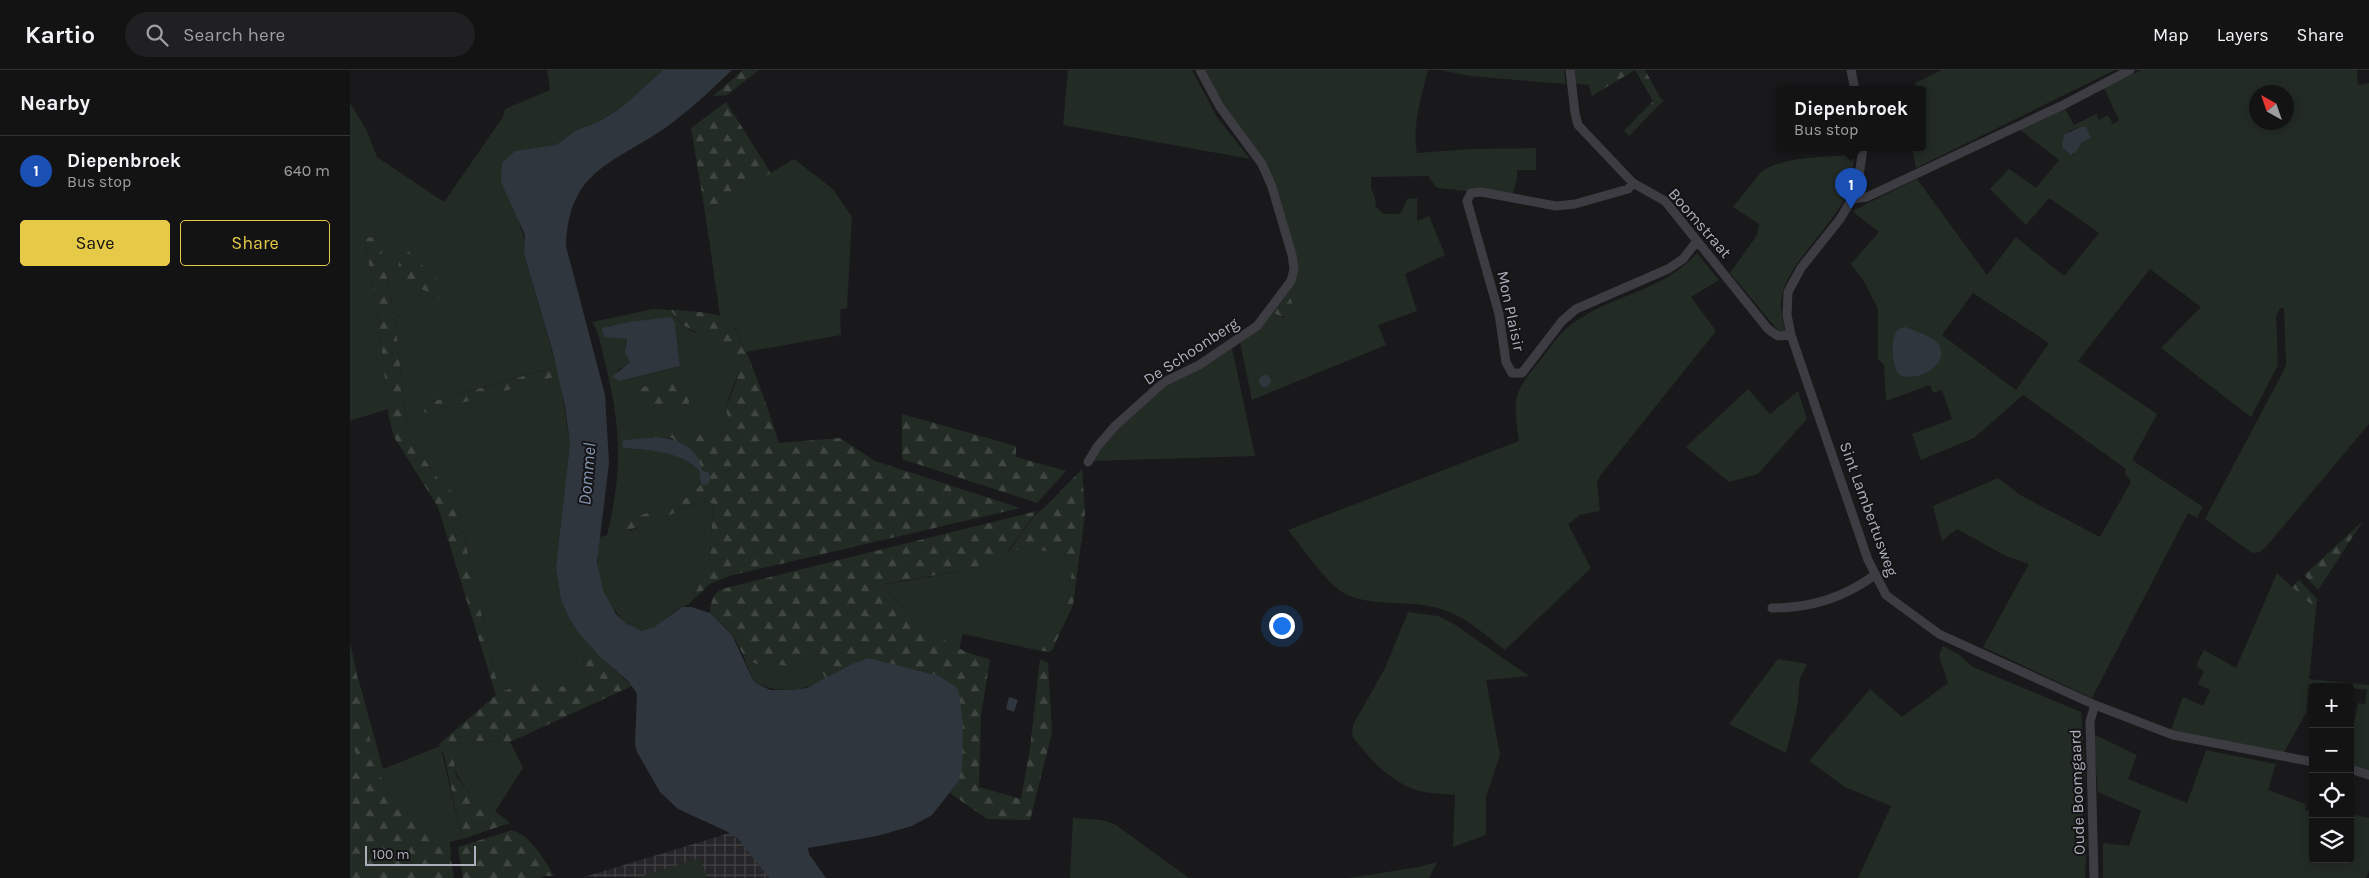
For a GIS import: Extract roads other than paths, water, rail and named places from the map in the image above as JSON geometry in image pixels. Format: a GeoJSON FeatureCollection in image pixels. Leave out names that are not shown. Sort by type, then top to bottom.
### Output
{"type":"FeatureCollection","features":[{"type":"Feature","properties":{"kind":"street","name":"De Schoonberg"},"geometry":{"type":"LineString","coordinates":[[1088,462],[1097,447],[1115,426],[1164,382],[1199,364],[1257,326],[1291,281],[1294,269],[1292,255],[1272,187],[1262,164],[1220,107],[1200,70]]}},
{"type":"Feature","properties":{"kind":"street","name":"Boomstraat"},"geometry":{"type":"LineString","coordinates":[[1570,70],[1574,113],[1578,125],[1633,183],[1665,201],[1768,329],[1778,336],[1791,335]]}},
{"type":"Feature","properties":{"kind":"street"},"geometry":{"type":"LineString","coordinates":[[1851,70],[1854,86]]}},
{"type":"Feature","properties":{"kind":"street"},"geometry":{"type":"LineString","coordinates":[[1852,199],[1867,197],[2063,105],[2130,70]]}},
{"type":"Feature","properties":{"kind":"street","name":"Sint Lambertusweg"},"geometry":{"type":"LineString","coordinates":[[1863,151],[1859,176],[1852,199],[1840,219],[1801,268],[1788,292],[1787,315],[1791,335],[1875,575],[1886,595],[1939,634],[2095,705],[2173,735],[2309,761]]}},
{"type":"Feature","properties":{"kind":"street","name":"Mon Plaisir"},"geometry":{"type":"LineString","coordinates":[[1633,183],[1634,185],[1628,189],[1575,204],[1556,206],[1501,195],[1471,193],[1468,201],[1499,314],[1506,362],[1512,373],[1522,373],[1562,321],[1576,309],[1668,269],[1683,259],[1697,241]]}},
{"type":"Feature","properties":{"kind":"street"},"geometry":{"type":"LineString","coordinates":[[1772,608],[1798,608],[1828,601],[1875,575]]}},
{"type":"Feature","properties":{"kind":"street","name":"Oude Boomgaard"},"geometry":{"type":"LineString","coordinates":[[2094,878],[2090,721],[2095,705]]}},
{"type":"Feature","properties":{"kind":"street"},"geometry":{"type":"LineString","coordinates":[[2354,770],[2369,775]]}},
{"type":"Feature","properties":{"kind":"water","name":"Dommel"},"geometry":{"type":"Polygon","coordinates":[[[663,70],[732,70],[700,100],[665,128],[596,172],[584,185],[575,201],[569,221],[566,246],[605,395],[609,463],[597,562],[603,590],[616,614],[627,624],[642,631],[654,627],[682,607],[691,607],[710,613],[732,635],[754,682],[770,690],[807,688],[854,663],[869,658],[939,676],[956,687],[959,693],[963,725],[962,769],[958,782],[932,815],[912,826],[877,836],[808,848],[809,854],[826,878],[769,878],[738,839],[726,831],[678,809],[660,792],[637,752],[635,744],[637,694],[629,682],[598,655],[578,632],[569,618],[561,599],[556,567],[570,443],[565,406],[553,353],[524,254],[525,235],[501,182],[502,163],[515,151],[556,145],[575,131],[600,121],[622,107],[663,70]]]}},
{"type":"Feature","properties":{"kind":"water"},"geometry":{"type":"Polygon","coordinates":[[[2080,127],[2086,127],[2091,138],[2081,143],[2077,151],[2071,155],[2062,148],[2064,135],[2080,127]]]}},
{"type":"Feature","properties":{"kind":"water"},"geometry":{"type":"Polygon","coordinates":[[[671,317],[675,324],[680,366],[620,381],[615,379],[613,376],[630,362],[625,352],[627,339],[604,337],[602,328],[629,322],[671,317]]]}},
{"type":"Feature","properties":{"kind":"water"},"geometry":{"type":"Polygon","coordinates":[[[1906,327],[1934,340],[1940,347],[1940,360],[1936,366],[1930,371],[1915,377],[1900,375],[1893,359],[1895,334],[1898,329],[1906,327]]]}},
{"type":"Feature","properties":{"kind":"water"},"geometry":{"type":"Polygon","coordinates":[[[1265,375],[1271,381],[1265,387],[1259,381],[1265,375]]]}},
{"type":"Feature","properties":{"kind":"water"},"geometry":{"type":"Polygon","coordinates":[[[655,437],[671,439],[691,450],[700,463],[702,471],[708,472],[711,478],[707,485],[701,484],[699,470],[673,455],[623,448],[622,441],[655,437]]]}},
{"type":"Feature","properties":{"kind":"water"},"geometry":{"type":"Polygon","coordinates":[[[1009,697],[1018,700],[1014,712],[1006,709],[1009,697]]]}},
{"type":"Feature","properties":{"kind":"place","name":"Diepenbroek"},"geometry":{"type":"Point","coordinates":[1851,209]}}]}
